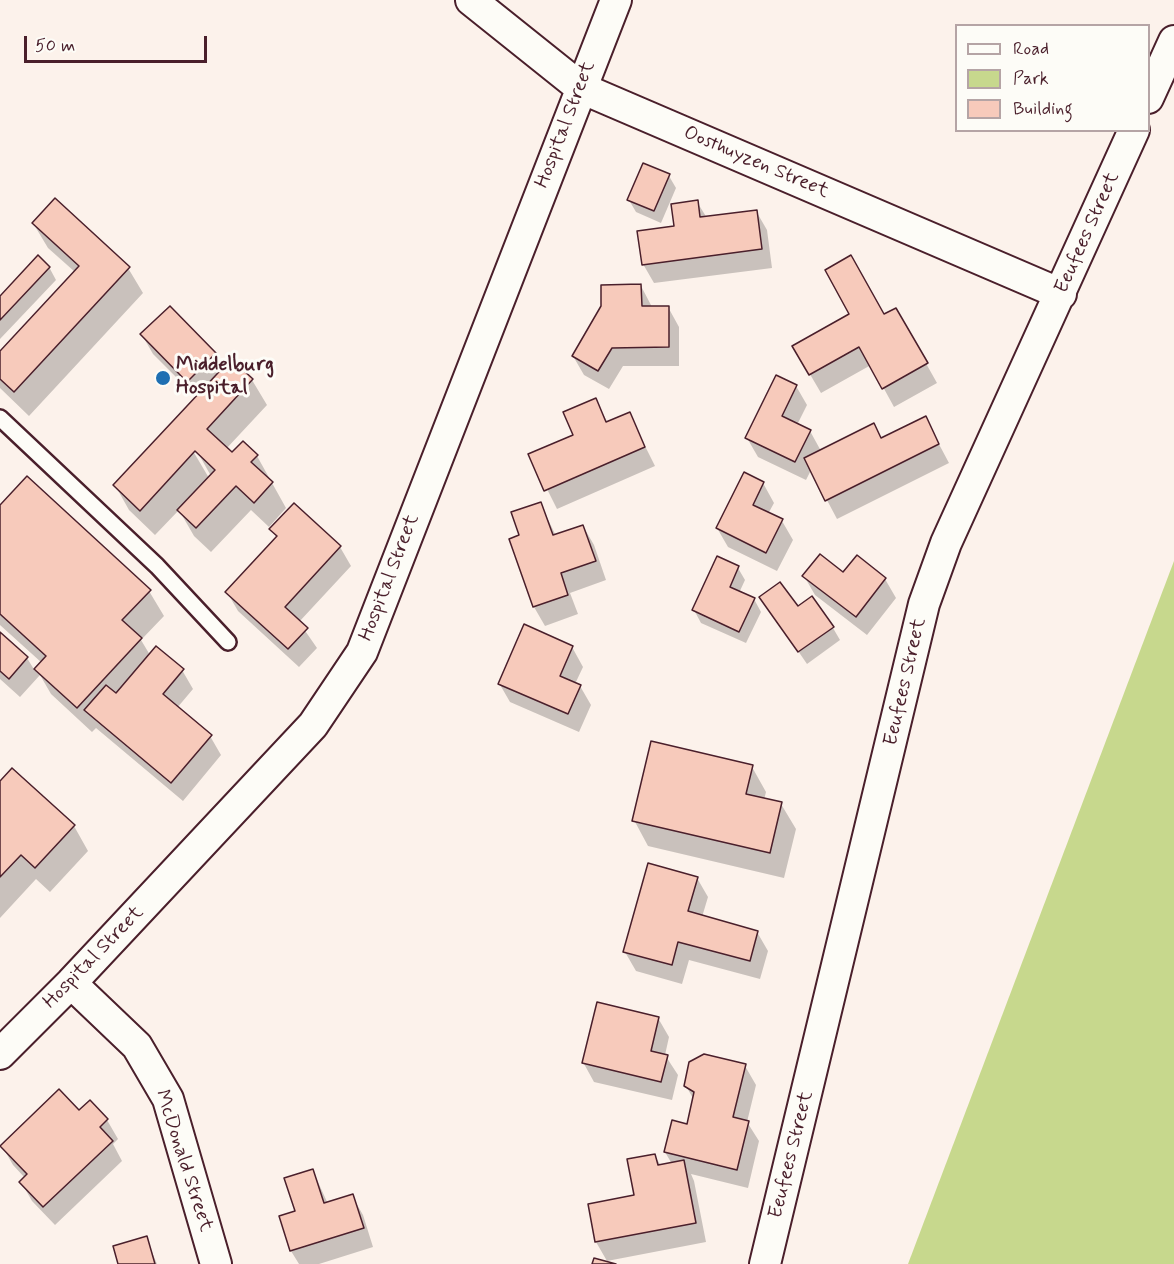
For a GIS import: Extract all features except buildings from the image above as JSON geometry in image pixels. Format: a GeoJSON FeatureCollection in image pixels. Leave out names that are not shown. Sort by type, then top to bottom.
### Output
{"type":"FeatureCollection","features":[{"type":"Feature","properties":{"kind":"street","name":"Oosthuyzen Street"},"geometry":{"type":"LineString","coordinates":[[471,0],[581,88],[1060,294]]}},
{"type":"Feature","properties":{"kind":"street","name":"Hospital Street"},"geometry":{"type":"LineString","coordinates":[[0,1054],[71,983],[313,725],[362,652],[616,0]]}},
{"type":"Feature","properties":{"kind":"street"},"geometry":{"type":"LineString","coordinates":[[1150,96],[1174,41]]}},
{"type":"Feature","properties":{"kind":"street","name":"Eeufees Street"},"geometry":{"type":"LineString","coordinates":[[765,1264],[924,604],[946,543],[1133,132]]}},
{"type":"Feature","properties":{"kind":"street","name":"McDonald Street"},"geometry":{"type":"LineString","coordinates":[[71,983],[137,1046],[168,1099],[216,1264]]}},
{"type":"Feature","properties":{"kind":"lane"},"geometry":{"type":"LineString","coordinates":[[0,418],[157,566],[228,642]]}},
{"type":"Feature","properties":{"kind":"green space"},"geometry":{"type":"Polygon","coordinates":[[[1174,561],[1174,1264],[908,1264],[1174,561]]]}},
{"type":"Feature","properties":{"kind":"place","name":"Middelburg Hospital"},"geometry":{"type":"Point","coordinates":[163,378]}}]}
